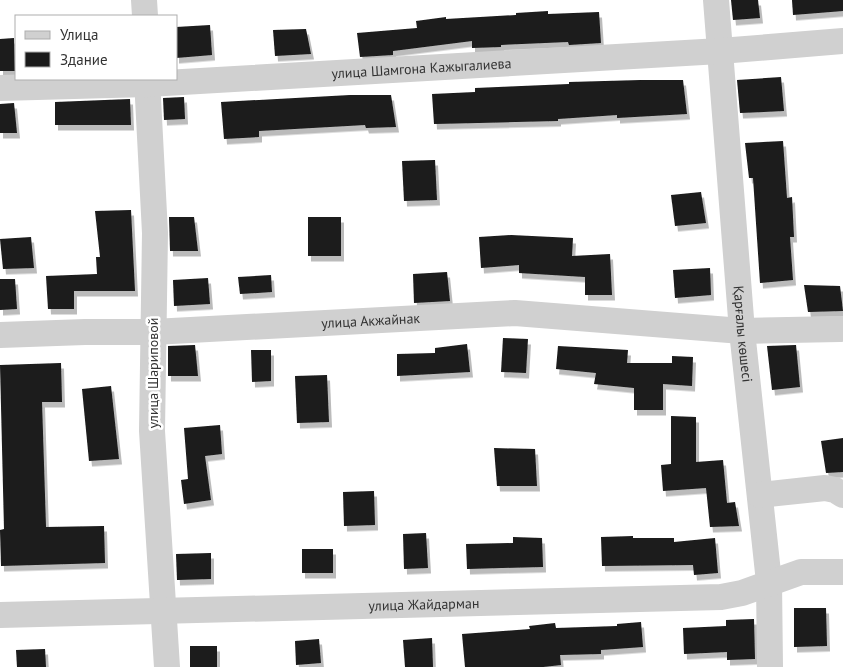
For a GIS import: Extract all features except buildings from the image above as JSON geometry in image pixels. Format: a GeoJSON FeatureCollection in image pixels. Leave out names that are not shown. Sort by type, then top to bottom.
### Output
{"type":"FeatureCollection","features":[{"type":"Feature","properties":{"kind":"street"},"geometry":{"type":"LineString","coordinates":[[144,0],[145,15]]}},
{"type":"Feature","properties":{"kind":"street","name":"Қарғалы көшесі"},"geometry":{"type":"LineString","coordinates":[[716,0],[742,331],[769,582],[770,667]]}},
{"type":"Feature","properties":{"kind":"street","name":"улица Шамгона Кажыгалиева"},"geometry":{"type":"LineString","coordinates":[[178,79],[720,51],[843,41]]}},
{"type":"Feature","properties":{"kind":"street","name":"улица Шамгона Кажыгалиева"},"geometry":{"type":"LineString","coordinates":[[0,88],[167,80]]}},
{"type":"Feature","properties":{"kind":"street","name":"улица Шариповой"},"geometry":{"type":"LineString","coordinates":[[148,81],[155,234],[152,430],[167,667]]}},
{"type":"Feature","properties":{"kind":"street","name":"улица Акжайнак"},"geometry":{"type":"LineString","coordinates":[[0,335],[153,332],[515,313],[742,331],[840,330]]}},
{"type":"Feature","properties":{"kind":"street"},"geometry":{"type":"LineString","coordinates":[[760,495],[825,488],[835,490],[843,495]]}},
{"type":"Feature","properties":{"kind":"street","name":"улица Жайдарман"},"geometry":{"type":"LineString","coordinates":[[0,615],[721,597],[742,593],[801,572],[843,572]]}}]}
